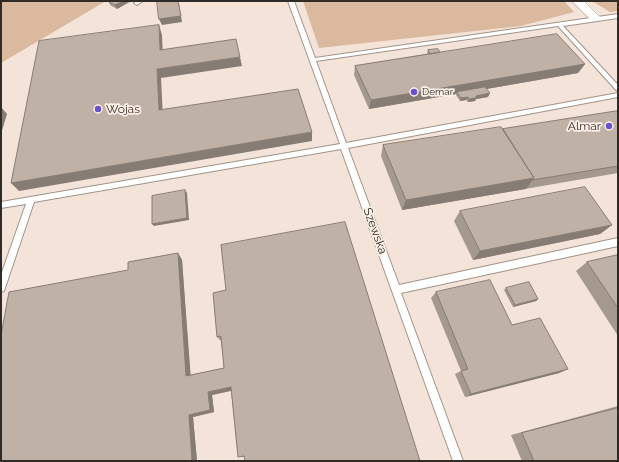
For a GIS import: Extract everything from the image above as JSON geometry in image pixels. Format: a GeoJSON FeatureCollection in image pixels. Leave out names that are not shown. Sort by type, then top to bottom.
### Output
{"type":"FeatureCollection","features":[{"type":"Feature","properties":{"kind":"street"},"geometry":{"type":"LineString","coordinates":[[578,1],[595,18]]}},
{"type":"Feature","properties":{"kind":"lane","name":"Szewska"},"geometry":{"type":"LineString","coordinates":[[291,1],[345,146],[458,461]]}},
{"type":"Feature","properties":{"kind":"lane"},"geometry":{"type":"LineString","coordinates":[[312,60],[595,18],[618,16]]}},
{"type":"Feature","properties":{"kind":"lane"},"geometry":{"type":"LineString","coordinates":[[559,24],[618,89]]}},
{"type":"Feature","properties":{"kind":"lane"},"geometry":{"type":"LineString","coordinates":[[1,205],[345,146],[618,95]]}},
{"type":"Feature","properties":{"kind":"lane"},"geometry":{"type":"LineString","coordinates":[[1,288],[31,200]]}},
{"type":"Feature","properties":{"kind":"lane"},"geometry":{"type":"LineString","coordinates":[[396,290],[618,242]]}},
{"type":"Feature","properties":{"kind":"shaded area"},"geometry":{"type":"Polygon","coordinates":[[[1,1],[106,1],[1,63],[1,1]]]}},
{"type":"Feature","properties":{"kind":"shaded area"},"geometry":{"type":"Polygon","coordinates":[[[303,1],[564,1],[574,12],[521,26],[319,48],[303,1]]]}},
{"type":"Feature","properties":{"kind":"shaded area"},"geometry":{"type":"Polygon","coordinates":[[[592,1],[618,1],[618,11],[610,12],[592,1]]]}},
{"type":"Feature","properties":{"kind":"building"},"geometry":{"type":"Polygon","coordinates":[[[124,1],[115,5],[109,2],[124,1]]]}},
{"type":"Feature","properties":{"kind":"building"},"geometry":{"type":"Polygon","coordinates":[[[157,1],[178,1],[181,16],[159,19],[157,1]]]}},
{"type":"Feature","properties":{"kind":"building","name":"Wojas"},"geometry":{"type":"Polygon","coordinates":[[[159,25],[160,50],[236,39],[240,57],[157,69],[159,110],[298,89],[312,132],[11,183],[39,41],[159,25]]]}},
{"type":"Feature","properties":{"kind":"building","name":"Demar"},"geometry":{"type":"Polygon","coordinates":[[[557,34],[585,64],[371,100],[355,66],[557,34]]]}},
{"type":"Feature","properties":{"kind":"building"},"geometry":{"type":"Polygon","coordinates":[[[438,49],[440,52],[430,54],[428,50],[438,49]]]}},
{"type":"Feature","properties":{"kind":"building"},"geometry":{"type":"Polygon","coordinates":[[[485,87],[490,93],[476,96],[476,98],[461,98],[457,92],[485,87]]]}},
{"type":"Feature","properties":{"kind":"building"},"geometry":{"type":"Polygon","coordinates":[[[618,111],[618,166],[532,180],[534,178],[503,129],[618,111]]]}},
{"type":"Feature","properties":{"kind":"building"},"geometry":{"type":"Polygon","coordinates":[[[501,127],[534,178],[406,200],[383,145],[501,127]]]}},
{"type":"Feature","properties":{"kind":"building"},"geometry":{"type":"Polygon","coordinates":[[[585,187],[612,225],[480,251],[460,211],[585,187]]]}},
{"type":"Feature","properties":{"kind":"building"},"geometry":{"type":"Polygon","coordinates":[[[185,190],[187,218],[152,224],[152,196],[185,190]]]}},
{"type":"Feature","properties":{"kind":"building"},"geometry":{"type":"Polygon","coordinates":[[[345,222],[420,461],[245,461],[244,456],[238,457],[231,387],[208,392],[210,410],[189,415],[192,461],[1,461],[1,335],[9,292],[128,270],[128,262],[178,253],[186,376],[224,368],[221,336],[217,337],[213,293],[226,290],[221,245],[345,222]]]}},
{"type":"Feature","properties":{"kind":"building"},"geometry":{"type":"Polygon","coordinates":[[[618,255],[618,308],[587,262],[618,255]]]}},
{"type":"Feature","properties":{"kind":"building"},"geometry":{"type":"Polygon","coordinates":[[[490,280],[512,325],[540,318],[568,369],[471,394],[461,371],[468,369],[436,292],[490,280]]]}},
{"type":"Feature","properties":{"kind":"building"},"geometry":{"type":"Polygon","coordinates":[[[529,282],[538,299],[515,305],[506,288],[529,282]]]}},
{"type":"Feature","properties":{"kind":"building"},"geometry":{"type":"Polygon","coordinates":[[[618,408],[618,461],[534,461],[522,433],[618,408]]]}},
{"type":"Feature","properties":{"kind":"place","name":"Demar"},"geometry":{"type":"Point","coordinates":[414,92]}},
{"type":"Feature","properties":{"kind":"place","name":"Wojas"},"geometry":{"type":"Point","coordinates":[98,109]}},
{"type":"Feature","properties":{"kind":"place","name":"Almar"},"geometry":{"type":"Point","coordinates":[609,126]}}]}
